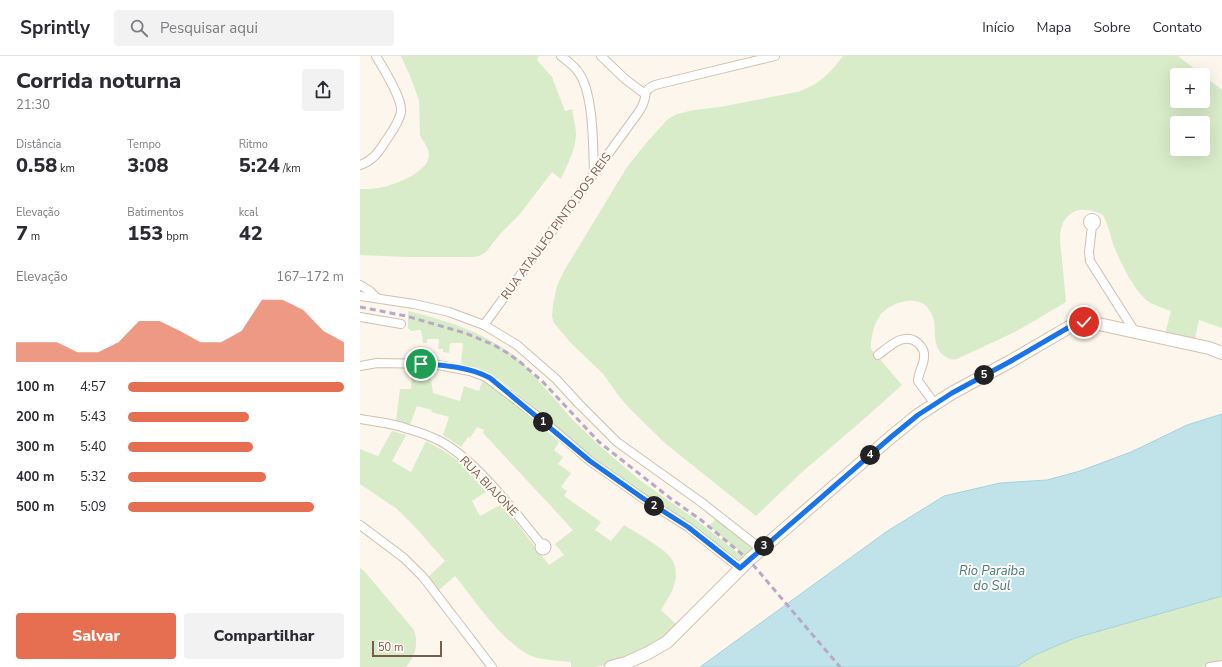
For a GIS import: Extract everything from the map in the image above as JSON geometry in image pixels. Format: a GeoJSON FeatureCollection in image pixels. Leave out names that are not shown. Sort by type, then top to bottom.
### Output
{"type":"FeatureCollection","features":[{"type":"Feature","properties":{"kind":"street"},"geometry":{"type":"LineString","coordinates":[[360,165],[370,161],[376,154],[395,127],[400,113],[400,105],[396,93],[376,56]]}},
{"type":"Feature","properties":{"kind":"street"},"geometry":{"type":"LineString","coordinates":[[561,56],[579,73],[587,90],[590,108],[594,174]]}},
{"type":"Feature","properties":{"kind":"street"},"geometry":{"type":"LineString","coordinates":[[601,56],[625,79],[645,94],[647,89],[655,85],[775,56]]}},
{"type":"Feature","properties":{"kind":"street","name":"RUA ATAULFO PINTO DOS REIS"},"geometry":{"type":"LineString","coordinates":[[484,325],[638,113],[643,105],[645,94]]}},
{"type":"Feature","properties":{"kind":"street"},"geometry":{"type":"LineString","coordinates":[[1092,226],[1089,252],[1090,261],[1135,332]]}},
{"type":"Feature","properties":{"kind":"street"},"geometry":{"type":"LineString","coordinates":[[360,285],[370,291],[377,298]]}},
{"type":"Feature","properties":{"kind":"street"},"geometry":{"type":"LineString","coordinates":[[360,296],[414,304],[449,312],[484,325],[517,345],[556,379],[618,442],[701,502],[761,549]]}},
{"type":"Feature","properties":{"kind":"street"},"geometry":{"type":"LineString","coordinates":[[360,317],[401,324]]}},
{"type":"Feature","properties":{"kind":"street"},"geometry":{"type":"LineString","coordinates":[[611,667],[626,663],[667,642],[740,568],[761,549],[918,415],[952,393],[1074,325],[1084,322],[1094,323],[1209,348],[1222,353]]}},
{"type":"Feature","properties":{"kind":"street"},"geometry":{"type":"LineString","coordinates":[[878,355],[902,339],[911,340],[918,344],[923,350],[924,355],[923,365],[918,381],[935,404]]}},
{"type":"Feature","properties":{"kind":"street"},"geometry":{"type":"LineString","coordinates":[[360,366],[377,363],[433,364],[470,371],[486,377],[540,419],[596,466],[694,531],[740,568]]}},
{"type":"Feature","properties":{"kind":"street","name":"RUA BIAJONE"},"geometry":{"type":"LineString","coordinates":[[360,419],[403,427],[429,436],[449,447],[463,457],[486,479],[541,544]]}},
{"type":"Feature","properties":{"kind":"street"},"geometry":{"type":"LineString","coordinates":[[360,525],[404,558],[423,577],[492,667]]}},
{"type":"Feature","properties":{"kind":"street"},"geometry":{"type":"LineString","coordinates":[[1210,667],[1222,664]]}},
{"type":"Feature","properties":{"kind":"green space"},"geometry":{"type":"Polygon","coordinates":[[[401,56],[539,56],[537,60],[552,77],[565,111],[572,109],[576,128],[576,140],[571,157],[561,179],[552,172],[520,214],[500,234],[486,252],[479,256],[406,257],[360,255],[360,189],[374,189],[401,181],[417,173],[427,161],[429,155],[428,149],[420,135],[419,100],[401,56]]]}},
{"type":"Feature","properties":{"kind":"green space"},"geometry":{"type":"Polygon","coordinates":[[[843,56],[1178,56],[1194,68],[1170,68],[1170,108],[1210,108],[1210,81],[1222,90],[1222,328],[1199,320],[1195,339],[1165,334],[1171,311],[1148,301],[1132,283],[1119,259],[1108,225],[1103,215],[1088,210],[1076,211],[1064,220],[1060,234],[1066,302],[1015,332],[957,359],[951,359],[946,357],[938,349],[935,326],[931,312],[925,305],[920,302],[913,301],[900,302],[883,312],[877,320],[874,328],[871,349],[902,385],[801,473],[756,516],[666,444],[631,410],[604,375],[569,341],[554,323],[552,317],[553,304],[557,286],[564,271],[627,167],[668,119],[677,114],[694,110],[720,107],[797,92],[812,86],[823,78],[843,56]]]}},
{"type":"Feature","properties":{"kind":"green space"},"geometry":{"type":"Polygon","coordinates":[[[408,311],[454,324],[496,343],[509,352],[522,362],[574,421],[601,447],[641,481],[695,519],[743,557],[740,562],[684,520],[638,492],[601,466],[501,381],[485,372],[461,364],[463,343],[450,343],[449,353],[443,352],[443,349],[438,349],[439,339],[427,339],[427,343],[423,343],[421,330],[410,331],[410,329],[408,329],[408,311]]]}},
{"type":"Feature","properties":{"kind":"green space"},"geometry":{"type":"Polygon","coordinates":[[[412,372],[430,372],[433,393],[460,401],[464,386],[479,391],[483,379],[495,386],[559,442],[554,450],[563,457],[558,464],[571,473],[561,487],[567,491],[564,496],[601,522],[595,530],[611,541],[624,525],[656,545],[673,561],[676,579],[671,593],[661,610],[677,625],[656,644],[606,665],[595,667],[571,667],[571,662],[537,658],[514,645],[492,623],[455,576],[439,590],[428,577],[445,561],[397,509],[360,484],[360,449],[378,456],[392,431],[406,435],[392,461],[411,472],[426,441],[452,456],[476,475],[489,490],[472,501],[480,516],[502,504],[549,565],[564,555],[555,544],[573,530],[483,433],[484,430],[477,427],[470,438],[468,437],[461,447],[443,435],[449,417],[417,406],[410,425],[396,420],[400,389],[411,389],[412,372]]]}},
{"type":"Feature","properties":{"kind":"green space"},"geometry":{"type":"Polygon","coordinates":[[[716,518],[755,551],[748,558],[709,526],[716,518]]]}},
{"type":"Feature","properties":{"kind":"green space"},"geometry":{"type":"Polygon","coordinates":[[[360,568],[414,630],[416,640],[415,650],[412,659],[406,667],[360,667],[360,568]]]}},
{"type":"Feature","properties":{"kind":"green space"},"geometry":{"type":"Polygon","coordinates":[[[1222,596],[1222,663],[1201,667],[1016,667],[1035,655],[1075,638],[1222,596]]]}},
{"type":"Feature","properties":{"kind":"water","name":"Rio Paraiba do Sul"},"geometry":{"type":"Polygon","coordinates":[[[1222,414],[1222,596],[1075,638],[1035,655],[1016,667],[700,667],[886,532],[944,496],[1000,483],[1047,480],[1080,471],[1131,452],[1187,425],[1222,414]]]}},
{"type":"Feature","properties":{"kind":"railway"},"geometry":{"type":"LineString","coordinates":[[360,307],[406,316],[465,333],[494,345],[520,362],[542,381],[599,442],[670,498],[701,520],[749,560],[840,667]]}},
{"type":"Feature","properties":{"kind":"route"},"geometry":{"type":"LineString","coordinates":[[421,364],[449,366],[490,378],[590,461],[644,499],[688,527],[740,568],[773,538],[918,415],[978,378],[1011,361],[1071,326],[1084,322]]}}]}
